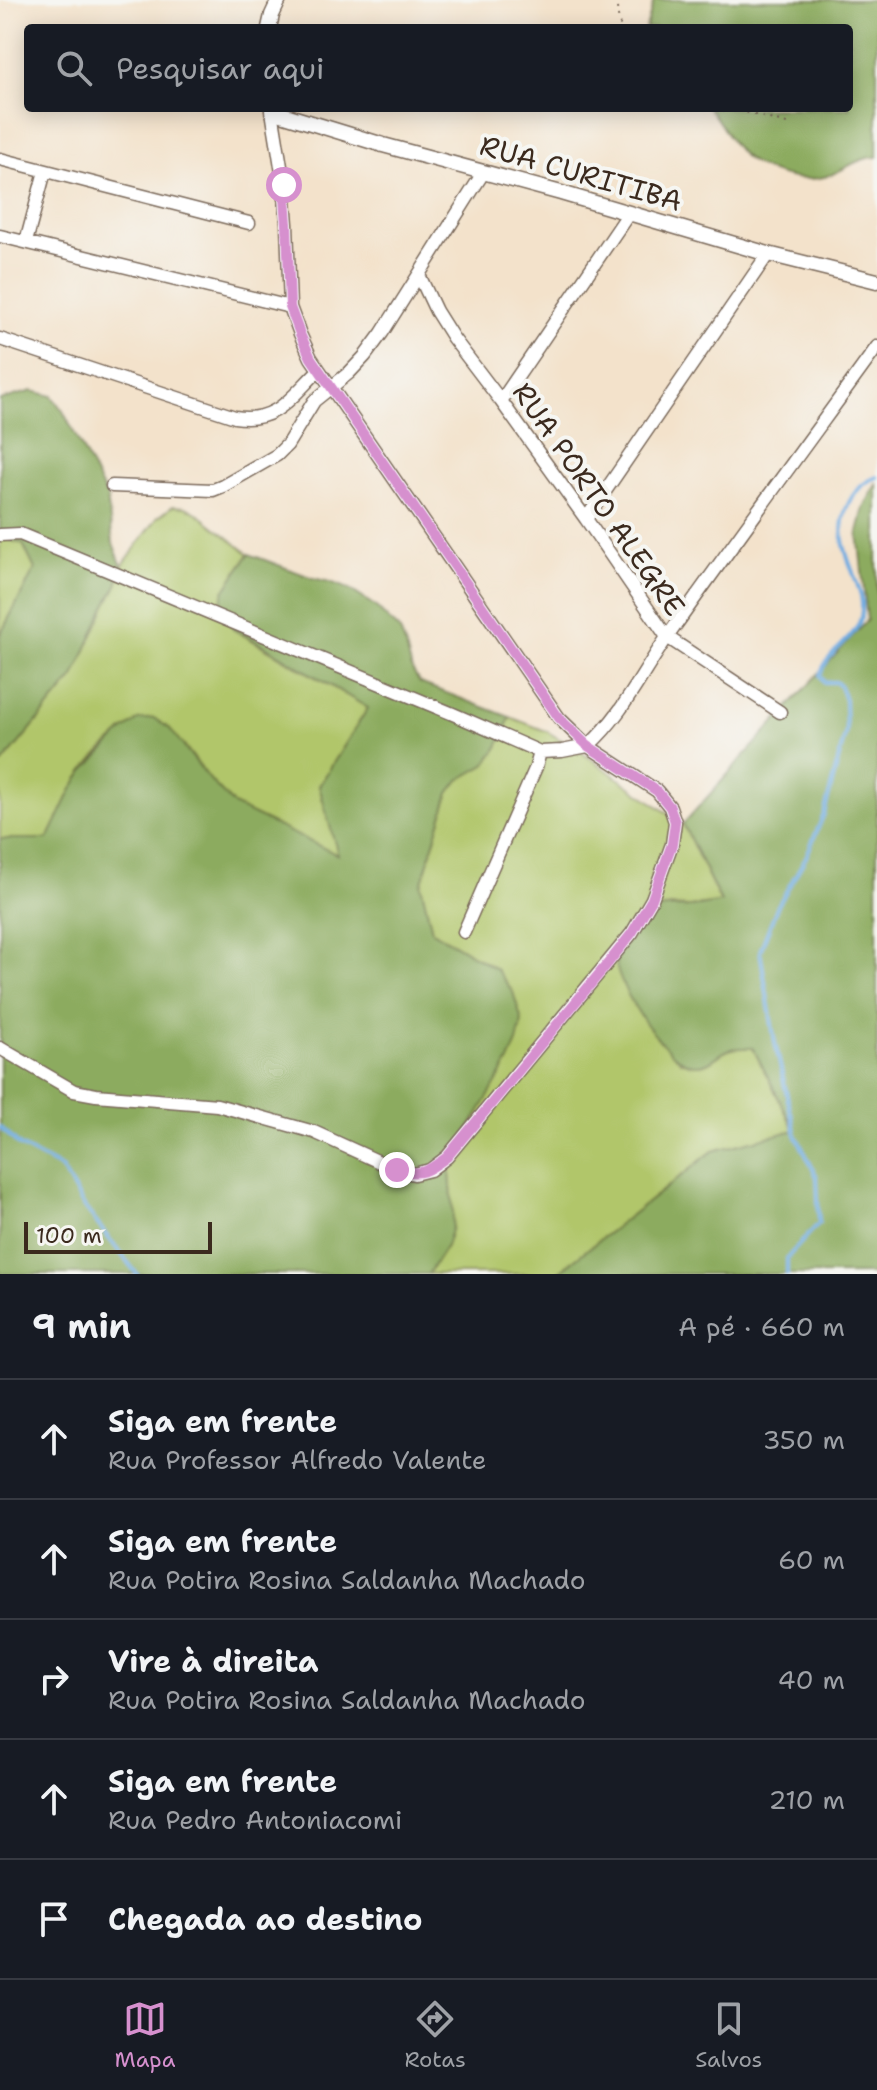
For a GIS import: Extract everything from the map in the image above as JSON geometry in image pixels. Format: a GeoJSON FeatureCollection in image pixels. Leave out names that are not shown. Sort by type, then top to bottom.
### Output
{"type":"FeatureCollection","features":[{"type":"Feature","properties":{"kind":"street"},"geometry":{"type":"LineString","coordinates":[[270,24],[279,0]]}},
{"type":"Feature","properties":{"kind":"street"},"geometry":{"type":"LineString","coordinates":[[0,1048],[74,1091],[217,1105],[314,1132],[397,1170],[414,1174],[430,1170],[447,1157],[632,933],[652,899],[672,844],[675,822],[670,807],[657,791],[588,746],[559,718],[319,370],[290,307],[284,185],[272,112]]}},
{"type":"Feature","properties":{"kind":"street","name":"RUA CURITIBA"},"geometry":{"type":"LineString","coordinates":[[282,112],[768,254],[877,281]]}},
{"type":"Feature","properties":{"kind":"street"},"geometry":{"type":"LineString","coordinates":[[0,159],[249,223]]}},
{"type":"Feature","properties":{"kind":"street"},"geometry":{"type":"LineString","coordinates":[[26,242],[45,171]]}},
{"type":"Feature","properties":{"kind":"street"},"geometry":{"type":"LineString","coordinates":[[112,486],[213,490],[277,455],[287,445],[314,401],[365,356],[483,173]]}},
{"type":"Feature","properties":{"kind":"street"},"geometry":{"type":"LineString","coordinates":[[501,401],[629,213]]}},
{"type":"Feature","properties":{"kind":"street"},"geometry":{"type":"LineString","coordinates":[[0,236],[290,307]]}},
{"type":"Feature","properties":{"kind":"street"},"geometry":{"type":"LineString","coordinates":[[586,519],[768,254]]}},
{"type":"Feature","properties":{"kind":"street","name":"RUA PORTO ALEGRE"},"geometry":{"type":"LineString","coordinates":[[419,275],[453,338],[586,519],[667,637],[780,712]]}},
{"type":"Feature","properties":{"kind":"street"},"geometry":{"type":"LineString","coordinates":[[0,339],[235,417],[250,419],[265,417],[279,409],[319,370]]}},
{"type":"Feature","properties":{"kind":"street"},"geometry":{"type":"LineString","coordinates":[[0,535],[20,534],[540,752],[588,746],[614,720],[667,637],[877,347]]}},
{"type":"Feature","properties":{"kind":"street"},"geometry":{"type":"LineString","coordinates":[[464,932],[540,752]]}},
{"type":"Feature","properties":{"kind":"path"},"geometry":{"type":"LineString","coordinates":[[616,0],[620,24]]}},
{"type":"Feature","properties":{"kind":"path"},"geometry":{"type":"LineString","coordinates":[[745,112],[787,124]]}},
{"type":"Feature","properties":{"kind":"green space"},"geometry":{"type":"Polygon","coordinates":[[[654,0],[877,0],[877,157],[863,159],[837,172],[813,179],[777,174],[745,157],[711,112],[853,112],[853,24],[647,24],[654,0]]]}},
{"type":"Feature","properties":{"kind":"green space"},"geometry":{"type":"Polygon","coordinates":[[[32,391],[52,396],[63,411],[107,497],[113,543],[122,566],[117,585],[74,677],[0,766],[0,635],[35,569],[23,544],[0,537],[0,400],[32,391]]]}},
{"type":"Feature","properties":{"kind":"green space"},"geometry":{"type":"Polygon","coordinates":[[[877,483],[877,1274],[556,1274],[713,1151],[795,1130],[753,1048],[731,1049],[700,1065],[684,1062],[671,1053],[634,1006],[619,974],[616,956],[625,932],[643,915],[662,908],[721,902],[683,824],[867,620],[858,532],[864,507],[877,483]]]}},
{"type":"Feature","properties":{"kind":"green space"},"geometry":{"type":"Polygon","coordinates":[[[173,506],[186,507],[197,513],[249,554],[224,591],[233,629],[368,708],[319,786],[339,856],[235,806],[184,745],[138,720],[85,769],[48,839],[0,839],[0,766],[74,677],[117,585],[122,566],[158,517],[173,506]]]}},
{"type":"Feature","properties":{"kind":"green space"},"geometry":{"type":"Polygon","coordinates":[[[0,537],[23,544],[35,569],[0,635],[0,537]]]}},
{"type":"Feature","properties":{"kind":"green space"},"geometry":{"type":"Polygon","coordinates":[[[249,554],[349,589],[375,606],[400,631],[412,670],[420,683],[510,717],[498,747],[485,765],[459,780],[449,793],[421,885],[432,931],[496,969],[513,992],[522,1021],[517,1042],[454,1155],[450,1173],[452,1227],[446,1246],[428,1274],[0,1274],[0,839],[48,839],[84,771],[122,732],[138,720],[154,718],[170,729],[235,806],[338,855],[319,786],[368,708],[233,629],[220,608],[224,591],[249,554]]]}},
{"type":"Feature","properties":{"kind":"green space"},"geometry":{"type":"Polygon","coordinates":[[[510,717],[546,731],[581,752],[683,824],[721,903],[670,906],[638,918],[626,930],[618,947],[680,1061],[705,1064],[732,1049],[753,1048],[795,1131],[713,1151],[556,1274],[428,1274],[446,1246],[453,1213],[450,1173],[496,969],[432,931],[421,885],[449,793],[459,780],[485,765],[498,747],[510,717]]]}},
{"type":"Feature","properties":{"kind":"waterway"},"geometry":{"type":"LineString","coordinates":[[787,1274],[787,1258],[819,1223],[817,1177],[796,1135],[775,1043],[760,951],[777,907],[806,857],[824,814],[846,731],[845,700],[840,686],[836,682],[824,682],[820,675],[825,664],[860,622],[861,596],[844,547],[843,520],[854,494],[877,477]]}},
{"type":"Feature","properties":{"kind":"waterway"},"geometry":{"type":"LineString","coordinates":[[0,1127],[20,1146],[61,1168],[85,1208],[137,1274]]}},
{"type":"Feature","properties":{"kind":"route"},"geometry":{"type":"LineString","coordinates":[[284,185],[290,307],[311,358],[559,718],[588,746],[657,791],[670,807],[675,822],[672,844],[652,899],[632,933],[609,962],[447,1157],[430,1170],[414,1174],[397,1170]]}}]}
